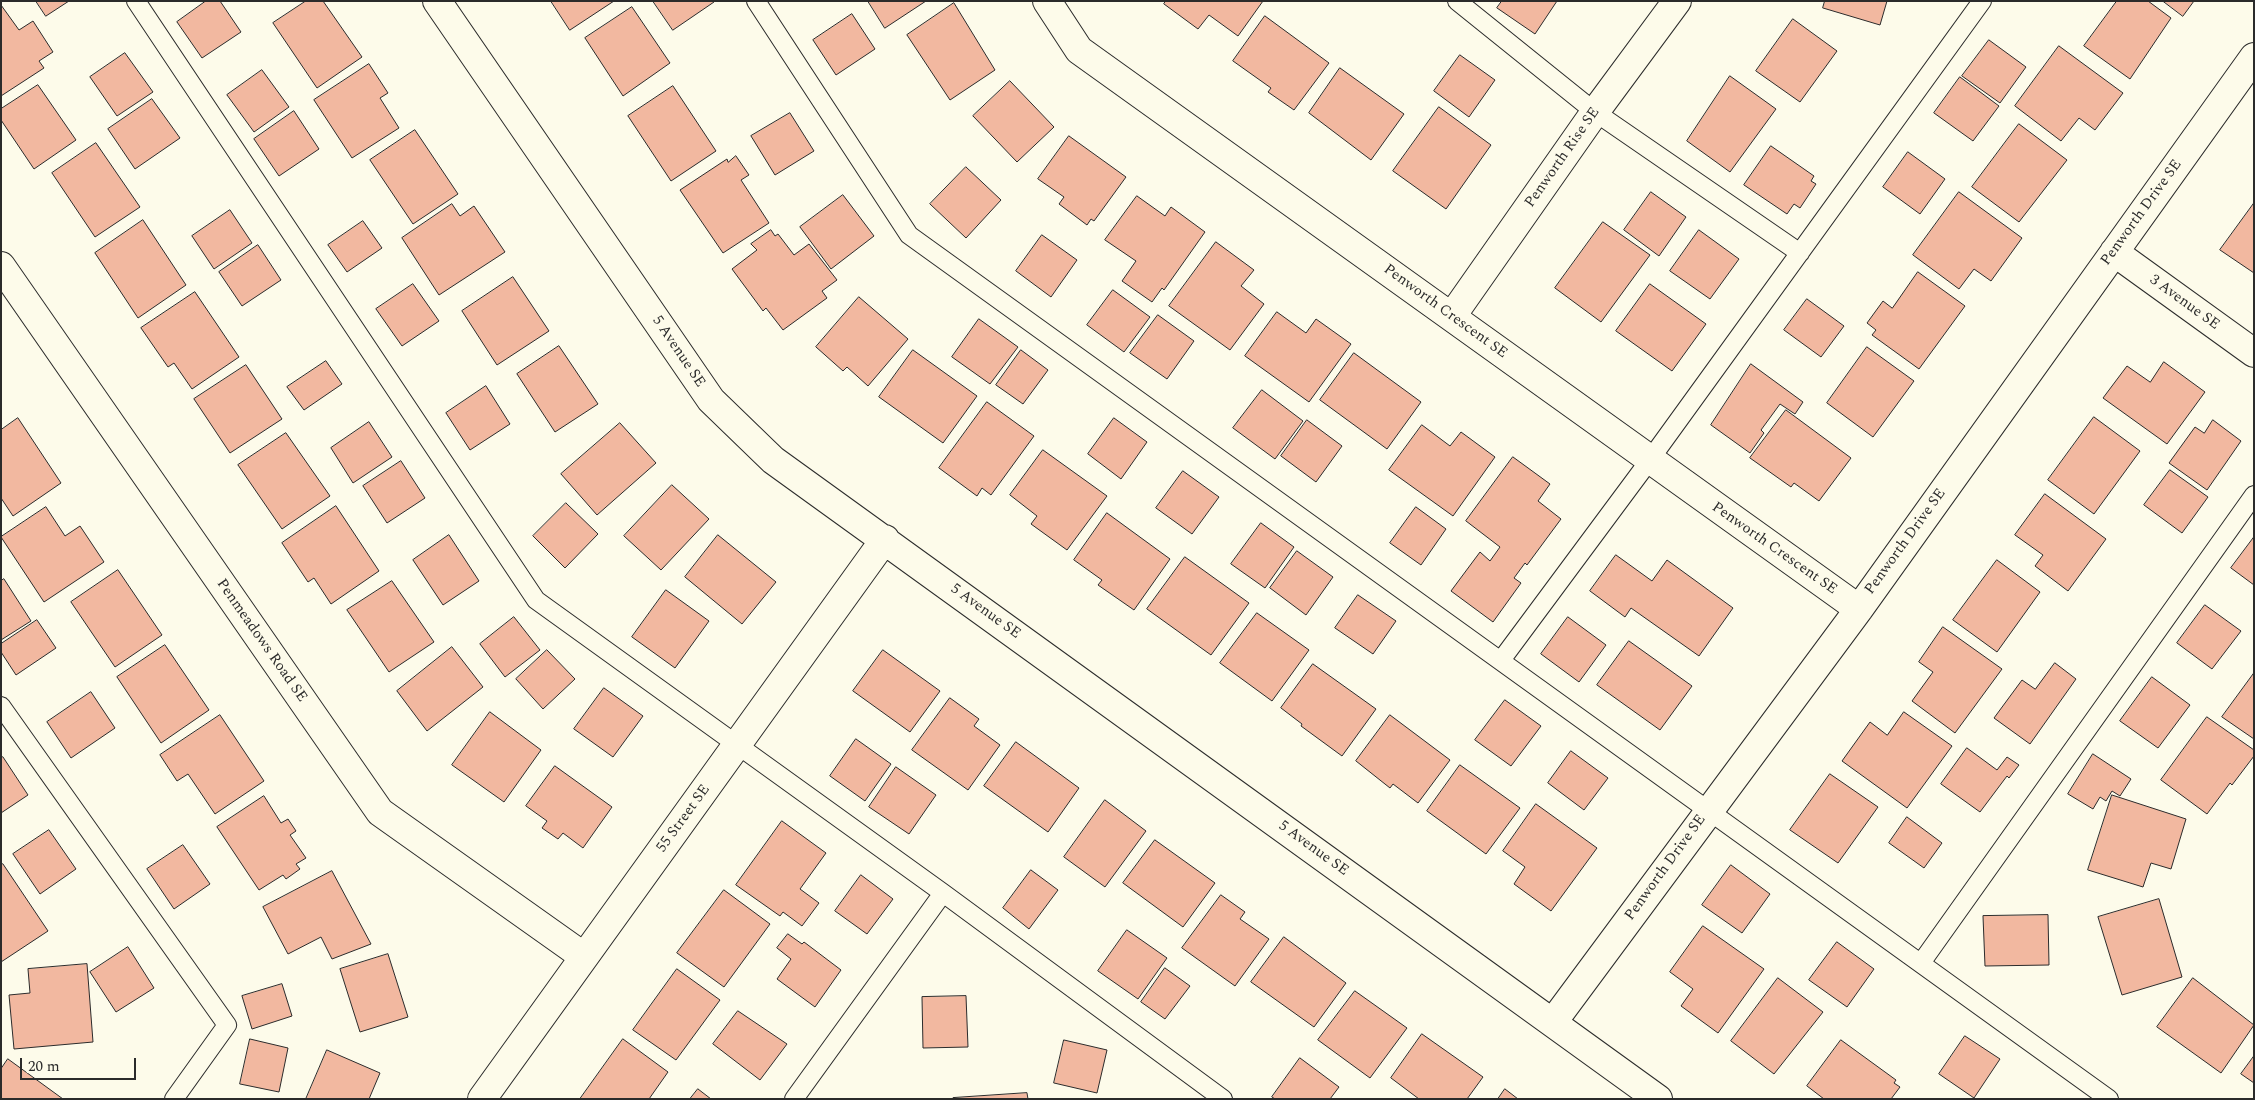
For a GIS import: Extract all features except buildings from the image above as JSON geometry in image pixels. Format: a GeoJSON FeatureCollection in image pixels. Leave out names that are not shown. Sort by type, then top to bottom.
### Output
{"type":"FeatureCollection","features":[{"type":"Feature","properties":{"kind":"street","name":"5 Avenue SE"},"geometry":{"type":"LineString","coordinates":[[437,1],[711,400],[773,460],[885,539],[1658,1099]]}},
{"type":"Feature","properties":{"kind":"street","name":"Penworth Crescent SE"},"geometry":{"type":"LineString","coordinates":[[1047,1],[1079,50],[1858,609]]}},
{"type":"Feature","properties":{"kind":"street","name":"Penworth Rise SE"},"geometry":{"type":"LineString","coordinates":[[1452,316],[1595,112],[1677,1]]}},
{"type":"Feature","properties":{"kind":"street","name":"Penworth Drive SE"},"geometry":{"type":"LineString","coordinates":[[1553,1022],[1708,809],[1858,609],[2254,57]]}},
{"type":"Feature","properties":{"kind":"street","name":"3 Avenue SE"},"geometry":{"type":"LineString","coordinates":[[2114,252],[2254,353]]}},
{"type":"Feature","properties":{"kind":"street","name":"Penmeadows Road SE"},"geometry":{"type":"LineString","coordinates":[[1,266],[380,812],[583,956]]}},
{"type":"Feature","properties":{"kind":"street","name":"55 Street SE"},"geometry":{"type":"LineString","coordinates":[[482,1099],[583,956],[738,746],[885,539]]}},
{"type":"Feature","properties":{"kind":"lane"},"geometry":{"type":"LineString","coordinates":[[136,1],[536,600],[943,893],[1223,1099]]}},
{"type":"Feature","properties":{"kind":"lane"},"geometry":{"type":"LineString","coordinates":[[756,1],[909,235],[1502,660],[2109,1099]]}},
{"type":"Feature","properties":{"kind":"lane"},"geometry":{"type":"LineString","coordinates":[[1457,1],[1595,112],[1800,253]]}},
{"type":"Feature","properties":{"kind":"lane"},"geometry":{"type":"LineString","coordinates":[[1502,660],[1650,461],[1982,1]]}},
{"type":"Feature","properties":{"kind":"lane"},"geometry":{"type":"LineString","coordinates":[[1921,963],[2254,495]]}},
{"type":"Feature","properties":{"kind":"lane"},"geometry":{"type":"LineString","coordinates":[[1,706],[227,1025],[174,1099]]}},
{"type":"Feature","properties":{"kind":"lane"},"geometry":{"type":"LineString","coordinates":[[794,1099],[943,893]]}}]}
